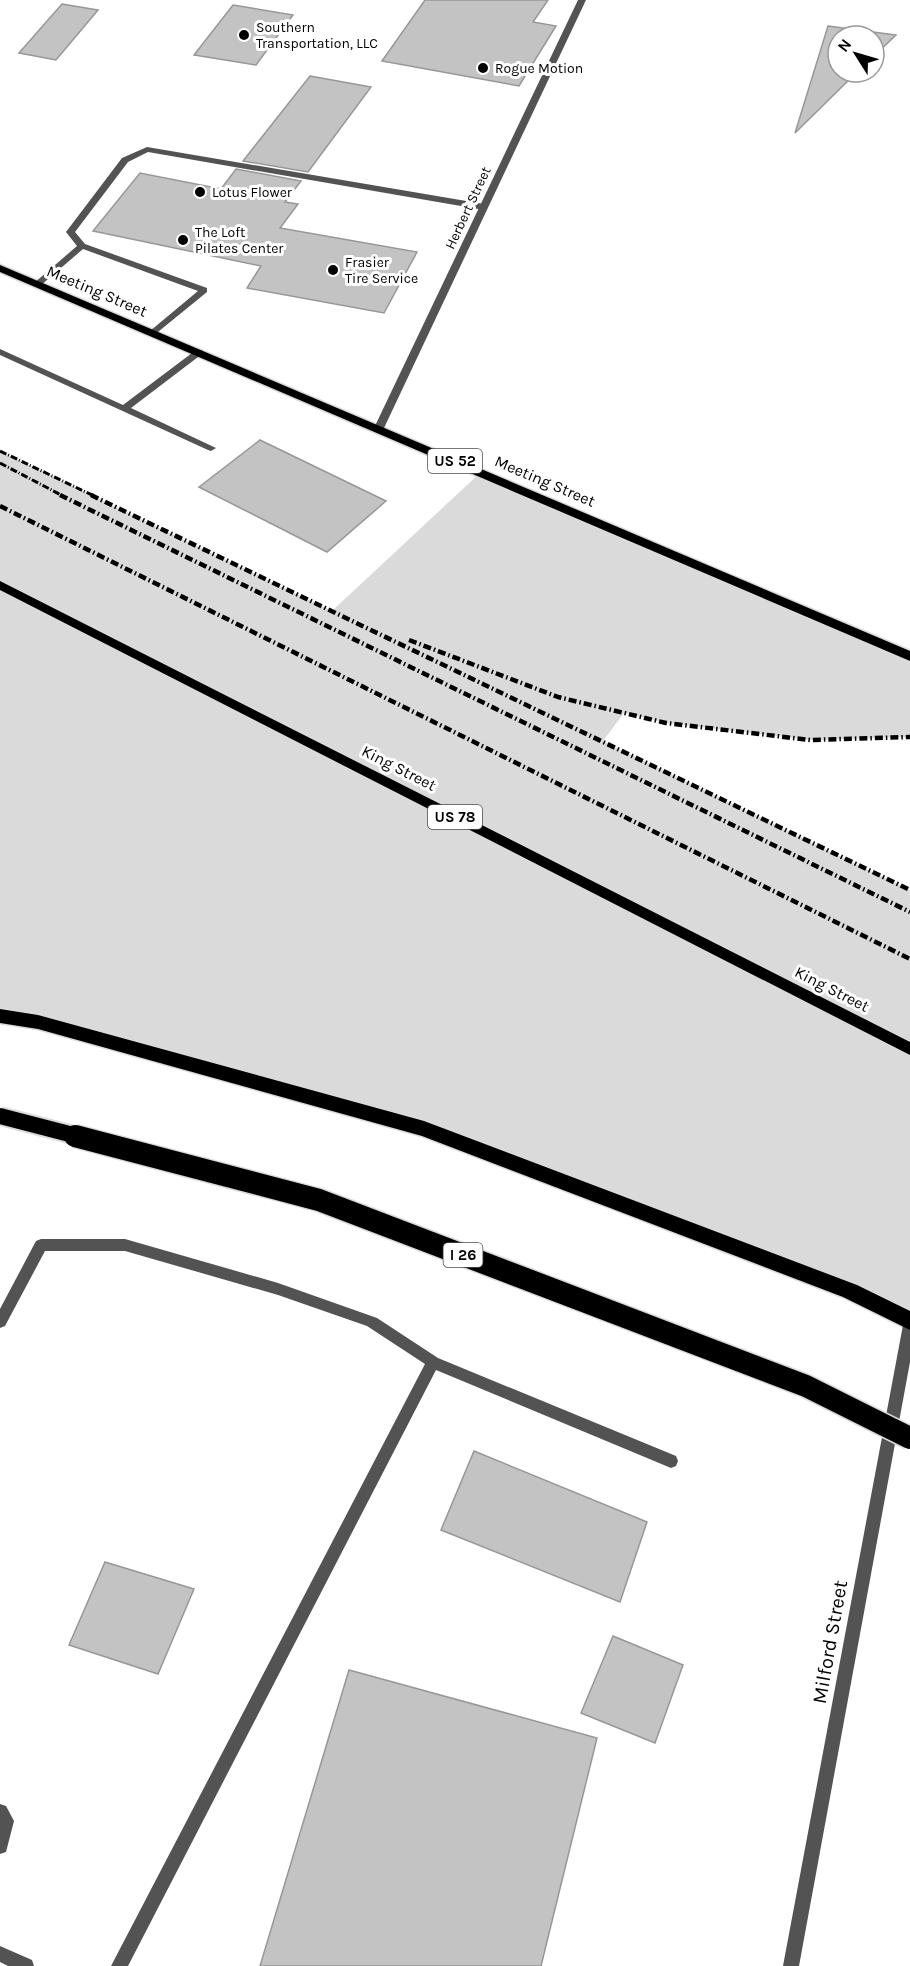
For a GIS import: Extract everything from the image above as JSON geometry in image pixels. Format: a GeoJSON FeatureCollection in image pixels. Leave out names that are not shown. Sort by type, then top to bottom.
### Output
{"type":"FeatureCollection","features":[{"type":"Feature","properties":{"kind":"highway"},"geometry":{"type":"LineString","coordinates":[[0,1016],[38,1022],[424,1129],[850,1291],[910,1323]]}},
{"type":"Feature","properties":{"kind":"highway","name":"I 26"},"geometry":{"type":"LineString","coordinates":[[0,1116],[319,1200],[806,1386],[910,1438]]}},
{"type":"Feature","properties":{"kind":"main road","name":"Meeting Street"},"geometry":{"type":"LineString","coordinates":[[0,268],[380,428],[910,656]]}},
{"type":"Feature","properties":{"kind":"main road","name":"King Street"},"geometry":{"type":"LineString","coordinates":[[0,585],[910,1049]]}},
{"type":"Feature","properties":{"kind":"street","name":"Herbert Street"},"geometry":{"type":"LineString","coordinates":[[380,428],[582,0]]}},
{"type":"Feature","properties":{"kind":"street"},"geometry":{"type":"LineString","coordinates":[[153,333],[204,290],[82,246],[70,232],[125,160],[147,149],[484,207]]}},
{"type":"Feature","properties":{"kind":"street"},"geometry":{"type":"LineString","coordinates":[[37,284],[82,246]]}},
{"type":"Feature","properties":{"kind":"street"},"geometry":{"type":"LineString","coordinates":[[0,352],[211,448]]}},
{"type":"Feature","properties":{"kind":"street"},"geometry":{"type":"LineString","coordinates":[[124,408],[199,352]]}},
{"type":"Feature","properties":{"kind":"street"},"geometry":{"type":"LineString","coordinates":[[0,1322],[40,1245],[125,1245],[278,1289],[372,1322],[433,1362],[671,1461]]}},
{"type":"Feature","properties":{"kind":"street","name":"Milford Street"},"geometry":{"type":"LineString","coordinates":[[791,1966],[910,1323]]}},
{"type":"Feature","properties":{"kind":"street"},"geometry":{"type":"LineString","coordinates":[[119,1966],[433,1362]]}},
{"type":"Feature","properties":{"kind":"street"},"geometry":{"type":"LineString","coordinates":[[0,1812],[6,1821],[0,1846]]}},
{"type":"Feature","properties":{"kind":"street"},"geometry":{"type":"LineString","coordinates":[[0,1954],[26,1966]]}},
{"type":"Feature","properties":{"kind":"shaded area"},"geometry":{"type":"Polygon","coordinates":[[[0,451],[332,611],[481,472],[910,656],[910,737],[810,740],[666,723],[624,713],[603,741],[910,890],[910,1321],[424,1129],[0,1016],[0,451]]]}},
{"type":"Feature","properties":{"kind":"building"},"geometry":{"type":"Polygon","coordinates":[[[425,0],[548,0],[533,22],[556,26],[519,86],[382,61],[425,0]]]}},
{"type":"Feature","properties":{"kind":"building"},"geometry":{"type":"Polygon","coordinates":[[[62,4],[98,10],[56,60],[19,53],[62,4]]]}},
{"type":"Feature","properties":{"kind":"building","name":"Southern Transportation, LLC"},"geometry":{"type":"Polygon","coordinates":[[[233,5],[293,15],[256,65],[194,55],[233,5]]]}},
{"type":"Feature","properties":{"kind":"building"},"geometry":{"type":"Polygon","coordinates":[[[826,32],[826,84],[845,84],[795,133],[826,32]]]}},
{"type":"Feature","properties":{"kind":"building"},"geometry":{"type":"Polygon","coordinates":[[[886,34],[896,35],[886,45],[886,34]]]}},
{"type":"Feature","properties":{"kind":"building"},"geometry":{"type":"Polygon","coordinates":[[[310,76],[371,87],[308,172],[243,161],[310,76]]]}},
{"type":"Feature","properties":{"kind":"building"},"geometry":{"type":"Polygon","coordinates":[[[236,169],[301,181],[285,202],[298,204],[280,228],[417,252],[384,313],[247,288],[261,266],[93,231],[140,173],[221,189],[236,169]]]}},
{"type":"Feature","properties":{"kind":"building"},"geometry":{"type":"Polygon","coordinates":[[[260,440],[386,501],[327,552],[199,487],[260,440]]]}},
{"type":"Feature","properties":{"kind":"building"},"geometry":{"type":"Polygon","coordinates":[[[474,1451],[647,1522],[620,1602],[441,1530],[474,1451]]]}},
{"type":"Feature","properties":{"kind":"building"},"geometry":{"type":"Polygon","coordinates":[[[105,1562],[194,1589],[158,1674],[69,1645],[105,1562]]]}},
{"type":"Feature","properties":{"kind":"building"},"geometry":{"type":"Polygon","coordinates":[[[613,1636],[683,1665],[655,1743],[581,1713],[613,1636]]]}},
{"type":"Feature","properties":{"kind":"building"},"geometry":{"type":"Polygon","coordinates":[[[349,1670],[597,1738],[541,1966],[260,1966],[349,1670]]]}},
{"type":"Feature","properties":{"kind":"railway"},"geometry":{"type":"LineString","coordinates":[[0,451],[94,496]]}},
{"type":"Feature","properties":{"kind":"railway"},"geometry":{"type":"LineString","coordinates":[[0,463],[63,496]]}},
{"type":"Feature","properties":{"kind":"railway"},"geometry":{"type":"LineString","coordinates":[[60,495],[910,912]]}},
{"type":"Feature","properties":{"kind":"railway"},"geometry":{"type":"LineString","coordinates":[[91,495],[910,890]]}},
{"type":"Feature","properties":{"kind":"railway"},"geometry":{"type":"LineString","coordinates":[[0,506],[910,959]]}},
{"type":"Feature","properties":{"kind":"railway"},"geometry":{"type":"LineString","coordinates":[[409,640],[558,697],[666,723],[810,740],[910,737]]}},
{"type":"Feature","properties":{"kind":"place","name":"Southern Transportation, LLC"},"geometry":{"type":"Point","coordinates":[244,35]}},
{"type":"Feature","properties":{"kind":"place","name":"Rogue Motion"},"geometry":{"type":"Point","coordinates":[483,68]}},
{"type":"Feature","properties":{"kind":"place","name":"Lotus Flower"},"geometry":{"type":"Point","coordinates":[200,192]}},
{"type":"Feature","properties":{"kind":"place","name":"The Loft Pilates Center"},"geometry":{"type":"Point","coordinates":[183,240]}},
{"type":"Feature","properties":{"kind":"place","name":"Frasier Tire Service"},"geometry":{"type":"Point","coordinates":[333,270]}}]}
